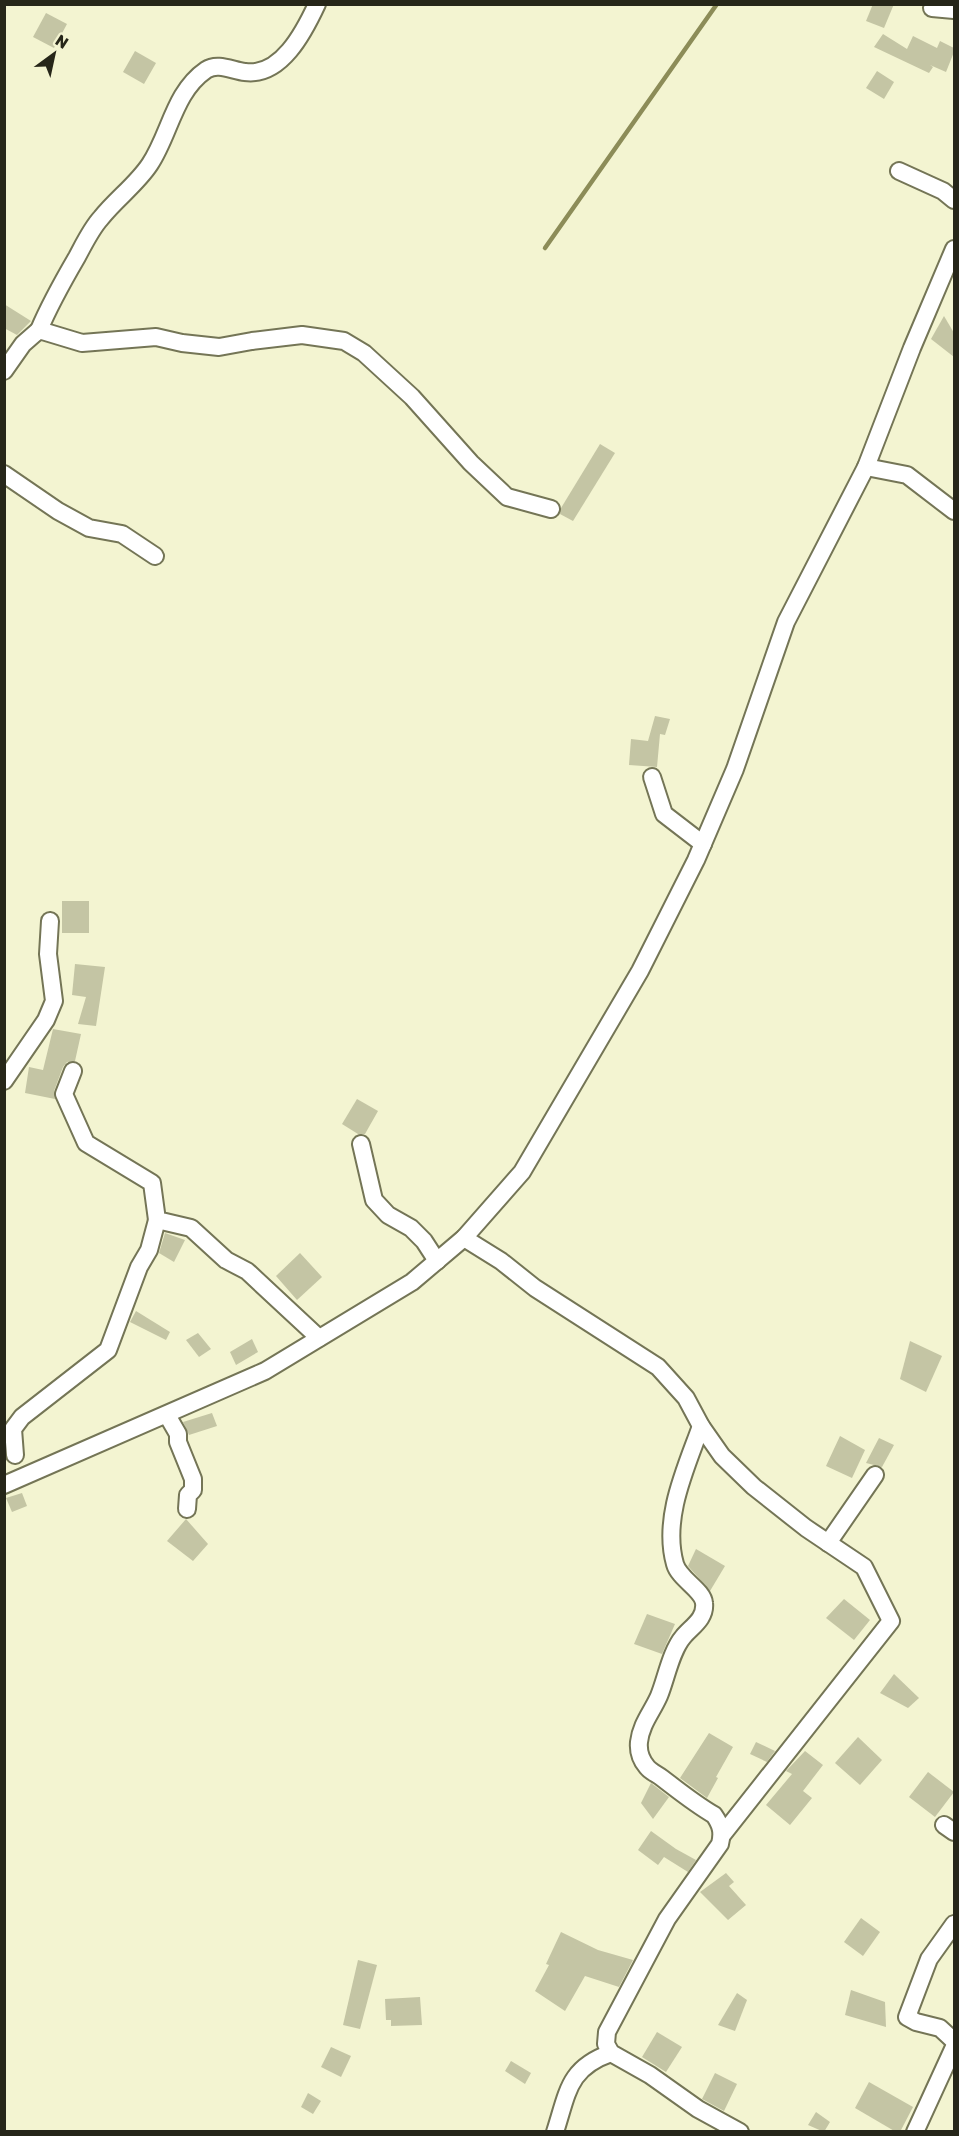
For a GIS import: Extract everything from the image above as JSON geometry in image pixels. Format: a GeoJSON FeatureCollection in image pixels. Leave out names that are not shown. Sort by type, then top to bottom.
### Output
{"type":"FeatureCollection","features":[{"type":"Feature","properties":{"kind":"street"},"geometry":{"type":"LineString","coordinates":[[4,371],[23,344],[39,330],[54,295],[100,219],[150,164],[179,102],[194,82],[207,69],[225,67],[258,73],[274,64],[293,46],[317,4]]}},
{"type":"Feature","properties":{"kind":"street"},"geometry":{"type":"LineString","coordinates":[[932,8],[954,10]]}},
{"type":"Feature","properties":{"kind":"street"},"geometry":{"type":"LineString","coordinates":[[899,171],[943,191],[954,200]]}},
{"type":"Feature","properties":{"kind":"street"},"geometry":{"type":"LineString","coordinates":[[4,1485],[265,1371],[412,1282],[464,1238],[522,1172],[640,971],[703,844],[735,769],[786,622],[866,467],[912,348],[953,255]]}},
{"type":"Feature","properties":{"kind":"street"},"geometry":{"type":"LineString","coordinates":[[39,330],[82,343],[156,337],[182,343],[219,347],[302,335],[344,341],[364,353],[412,397],[471,463],[507,497],[551,509]]}},
{"type":"Feature","properties":{"kind":"street"},"geometry":{"type":"LineString","coordinates":[[866,467],[907,475],[954,511]]}},
{"type":"Feature","properties":{"kind":"street"},"geometry":{"type":"LineString","coordinates":[[4,474],[58,511],[89,528],[123,534],[155,555]]}},
{"type":"Feature","properties":{"kind":"street"},"geometry":{"type":"LineString","coordinates":[[652,777],[664,814],[703,844]]}},
{"type":"Feature","properties":{"kind":"street"},"geometry":{"type":"LineString","coordinates":[[4,1081],[46,1020],[54,1001],[48,954],[50,921]]}},
{"type":"Feature","properties":{"kind":"street"},"geometry":{"type":"LineString","coordinates":[[22,1478],[10,1449],[13,1429],[22,1417],[108,1350],[139,1267],[149,1250],[158,1220],[152,1183],[86,1143],[64,1094],[72,1071]]}},
{"type":"Feature","properties":{"kind":"street"},"geometry":{"type":"LineString","coordinates":[[361,1144],[374,1200],[388,1215],[411,1228],[424,1241],[437,1261]]}},
{"type":"Feature","properties":{"kind":"street"},"geometry":{"type":"LineString","coordinates":[[158,1220],[191,1228],[226,1260],[247,1271],[319,1338]]}},
{"type":"Feature","properties":{"kind":"street"},"geometry":{"type":"LineString","coordinates":[[464,1238],[501,1261],[535,1288],[658,1367],[686,1398],[701,1426],[722,1456],[754,1487],[864,1567],[891,1621],[723,1834],[720,1844],[667,1919],[607,2032],[606,2044],[610,2053],[650,2075],[698,2109],[740,2132]]}},
{"type":"Feature","properties":{"kind":"street"},"geometry":{"type":"LineString","coordinates":[[167,1415],[178,1434],[178,1442],[193,1479],[194,1490],[188,1495],[187,1509]]}},
{"type":"Feature","properties":{"kind":"street"},"geometry":{"type":"LineString","coordinates":[[701,1426],[675,1503],[672,1524],[675,1565],[682,1577],[705,1602],[704,1609],[696,1626],[683,1636],[678,1646],[658,1698],[645,1721],[639,1741],[639,1752],[649,1770],[714,1815],[723,1834]]}},
{"type":"Feature","properties":{"kind":"street"},"geometry":{"type":"LineString","coordinates":[[828,1543],[875,1474]]}},
{"type":"Feature","properties":{"kind":"street"},"geometry":{"type":"LineString","coordinates":[[954,1924],[929,1959],[907,2017],[916,2022],[947,2029],[954,2042]]}},
{"type":"Feature","properties":{"kind":"street"},"geometry":{"type":"LineString","coordinates":[[915,2132],[954,2047]]}},
{"type":"Feature","properties":{"kind":"street"},"geometry":{"type":"LineString","coordinates":[[555,2132],[567,2093],[578,2071],[595,2058],[610,2053]]}},
{"type":"Feature","properties":{"kind":"building"},"geometry":{"type":"Polygon","coordinates":[[[873,4],[894,4],[884,28],[866,21],[873,4]]]}},
{"type":"Feature","properties":{"kind":"building"},"geometry":{"type":"Polygon","coordinates":[[[46,13],[67,24],[54,48],[33,37],[46,13]]]}},
{"type":"Feature","properties":{"kind":"building"},"geometry":{"type":"Polygon","coordinates":[[[883,34],[907,49],[913,36],[937,48],[940,41],[954,48],[946,72],[930,65],[933,67],[929,73],[874,47],[883,34]]]}},
{"type":"Feature","properties":{"kind":"building"},"geometry":{"type":"Polygon","coordinates":[[[135,51],[156,63],[144,84],[123,72],[135,51]]]}},
{"type":"Feature","properties":{"kind":"building"},"geometry":{"type":"Polygon","coordinates":[[[877,71],[894,82],[884,99],[866,88],[877,71]]]}},
{"type":"Feature","properties":{"kind":"building"},"geometry":{"type":"Polygon","coordinates":[[[4,304],[31,321],[17,335],[4,328],[4,304]]]}},
{"type":"Feature","properties":{"kind":"building"},"geometry":{"type":"Polygon","coordinates":[[[944,316],[954,333],[954,357],[931,339],[944,316]]]}},
{"type":"Feature","properties":{"kind":"building"},"geometry":{"type":"Polygon","coordinates":[[[600,444],[615,453],[573,521],[560,514],[561,508],[600,444]]]}},
{"type":"Feature","properties":{"kind":"building"},"geometry":{"type":"Polygon","coordinates":[[[655,716],[670,719],[665,735],[660,734],[657,767],[629,765],[631,739],[648,741],[655,716]]]}},
{"type":"Feature","properties":{"kind":"building"},"geometry":{"type":"Polygon","coordinates":[[[62,901],[89,901],[89,933],[62,933],[62,901]]]}},
{"type":"Feature","properties":{"kind":"building"},"geometry":{"type":"Polygon","coordinates":[[[75,964],[105,967],[96,1026],[78,1024],[86,997],[72,995],[75,964]]]}},
{"type":"Feature","properties":{"kind":"building"},"geometry":{"type":"Polygon","coordinates":[[[53,1029],[81,1034],[75,1061],[67,1062],[63,1067],[54,1091],[55,1099],[25,1093],[29,1067],[43,1070],[53,1029]]]}},
{"type":"Feature","properties":{"kind":"building"},"geometry":{"type":"Polygon","coordinates":[[[357,1099],[378,1111],[365,1134],[358,1134],[342,1124],[357,1099]]]}},
{"type":"Feature","properties":{"kind":"building"},"geometry":{"type":"Polygon","coordinates":[[[165,1233],[185,1240],[174,1262],[159,1253],[165,1233]]]}},
{"type":"Feature","properties":{"kind":"building"},"geometry":{"type":"Polygon","coordinates":[[[300,1253],[322,1277],[297,1300],[276,1276],[300,1253]]]}},
{"type":"Feature","properties":{"kind":"building"},"geometry":{"type":"Polygon","coordinates":[[[136,1311],[170,1332],[166,1340],[130,1322],[136,1311]]]}},
{"type":"Feature","properties":{"kind":"building"},"geometry":{"type":"Polygon","coordinates":[[[198,1333],[211,1349],[199,1357],[186,1340],[198,1333]]]}},
{"type":"Feature","properties":{"kind":"building"},"geometry":{"type":"Polygon","coordinates":[[[252,1339],[258,1352],[236,1365],[230,1352],[252,1339]]]}},
{"type":"Feature","properties":{"kind":"building"},"geometry":{"type":"Polygon","coordinates":[[[910,1341],[942,1356],[926,1392],[900,1379],[910,1341]]]}},
{"type":"Feature","properties":{"kind":"building"},"geometry":{"type":"Polygon","coordinates":[[[212,1413],[217,1426],[189,1435],[183,1422],[212,1413]]]}},
{"type":"Feature","properties":{"kind":"building"},"geometry":{"type":"Polygon","coordinates":[[[840,1436],[865,1450],[852,1478],[826,1466],[840,1436]]]}},
{"type":"Feature","properties":{"kind":"building"},"geometry":{"type":"Polygon","coordinates":[[[879,1438],[894,1445],[882,1467],[866,1463],[879,1438]]]}},
{"type":"Feature","properties":{"kind":"building"},"geometry":{"type":"Polygon","coordinates":[[[22,1493],[27,1506],[12,1512],[6,1498],[22,1493]]]}},
{"type":"Feature","properties":{"kind":"building"},"geometry":{"type":"Polygon","coordinates":[[[186,1519],[208,1544],[193,1561],[167,1541],[186,1519]]]}},
{"type":"Feature","properties":{"kind":"building"},"geometry":{"type":"Polygon","coordinates":[[[696,1549],[725,1566],[710,1591],[688,1566],[696,1549]]]}},
{"type":"Feature","properties":{"kind":"building"},"geometry":{"type":"Polygon","coordinates":[[[844,1599],[870,1620],[854,1640],[826,1618],[844,1599]]]}},
{"type":"Feature","properties":{"kind":"building"},"geometry":{"type":"Polygon","coordinates":[[[647,1614],[675,1624],[662,1654],[634,1644],[647,1614]]]}},
{"type":"Feature","properties":{"kind":"building"},"geometry":{"type":"Polygon","coordinates":[[[894,1674],[919,1698],[908,1708],[880,1693],[894,1674]]]}},
{"type":"Feature","properties":{"kind":"building"},"geometry":{"type":"Polygon","coordinates":[[[709,1733],[733,1747],[707,1798],[680,1778],[709,1733]]]}},
{"type":"Feature","properties":{"kind":"building"},"geometry":{"type":"Polygon","coordinates":[[[858,1737],[882,1760],[860,1785],[835,1763],[858,1737]]]}},
{"type":"Feature","properties":{"kind":"building"},"geometry":{"type":"Polygon","coordinates":[[[756,1742],[775,1751],[767,1762],[750,1754],[756,1742]]]}},
{"type":"Feature","properties":{"kind":"building"},"geometry":{"type":"Polygon","coordinates":[[[805,1751],[823,1765],[803,1791],[812,1798],[790,1825],[766,1805],[792,1774],[786,1771],[805,1751]]]}},
{"type":"Feature","properties":{"kind":"building"},"geometry":{"type":"Polygon","coordinates":[[[928,1772],[954,1792],[935,1817],[909,1797],[928,1772]]]}},
{"type":"Feature","properties":{"kind":"building"},"geometry":{"type":"Polygon","coordinates":[[[651,1783],[669,1797],[653,1819],[641,1803],[651,1783]]]}},
{"type":"Feature","properties":{"kind":"building"},"geometry":{"type":"Polygon","coordinates":[[[651,1831],[696,1860],[688,1872],[664,1857],[658,1865],[638,1850],[651,1831]]]}},
{"type":"Feature","properties":{"kind":"building"},"geometry":{"type":"Polygon","coordinates":[[[726,1873],[734,1882],[729,1886],[746,1905],[728,1920],[700,1892],[726,1873]]]}},
{"type":"Feature","properties":{"kind":"building"},"geometry":{"type":"Polygon","coordinates":[[[861,1918],[880,1932],[863,1956],[844,1942],[861,1918]]]}},
{"type":"Feature","properties":{"kind":"building"},"geometry":{"type":"Polygon","coordinates":[[[561,1932],[598,1950],[633,1960],[619,1987],[585,1976],[565,2011],[535,1991],[549,1965],[546,1964],[561,1932]]]}},
{"type":"Feature","properties":{"kind":"building"},"geometry":{"type":"Polygon","coordinates":[[[358,1960],[377,1965],[360,2029],[343,2025],[358,1960]]]}},
{"type":"Feature","properties":{"kind":"building"},"geometry":{"type":"Polygon","coordinates":[[[851,1990],[885,2002],[886,2027],[845,2015],[851,1990]]]}},
{"type":"Feature","properties":{"kind":"building"},"geometry":{"type":"Polygon","coordinates":[[[737,1993],[747,2000],[735,2031],[718,2025],[737,1993]]]}},
{"type":"Feature","properties":{"kind":"building"},"geometry":{"type":"Polygon","coordinates":[[[420,1997],[422,2025],[391,2026],[391,2020],[386,2020],[385,1999],[420,1997]]]}},
{"type":"Feature","properties":{"kind":"building"},"geometry":{"type":"Polygon","coordinates":[[[657,2032],[682,2047],[666,2072],[642,2057],[657,2032]]]}},
{"type":"Feature","properties":{"kind":"building"},"geometry":{"type":"Polygon","coordinates":[[[331,2047],[351,2056],[341,2077],[321,2067],[331,2047]]]}},
{"type":"Feature","properties":{"kind":"building"},"geometry":{"type":"Polygon","coordinates":[[[511,2061],[531,2073],[525,2084],[505,2071],[511,2061]]]}},
{"type":"Feature","properties":{"kind":"building"},"geometry":{"type":"Polygon","coordinates":[[[715,2073],[737,2084],[724,2111],[702,2099],[715,2073]]]}},
{"type":"Feature","properties":{"kind":"building"},"geometry":{"type":"Polygon","coordinates":[[[869,2082],[913,2107],[900,2132],[896,2132],[855,2108],[869,2082]]]}},
{"type":"Feature","properties":{"kind":"building"},"geometry":{"type":"Polygon","coordinates":[[[308,2093],[321,2101],[313,2114],[301,2107],[308,2093]]]}},
{"type":"Feature","properties":{"kind":"building"},"geometry":{"type":"Polygon","coordinates":[[[816,2112],[830,2122],[824,2132],[808,2125],[816,2112]]]}},
{"type":"Feature","properties":{"kind":"waterway"},"geometry":{"type":"LineString","coordinates":[[545,248],[717,4]]}}]}
